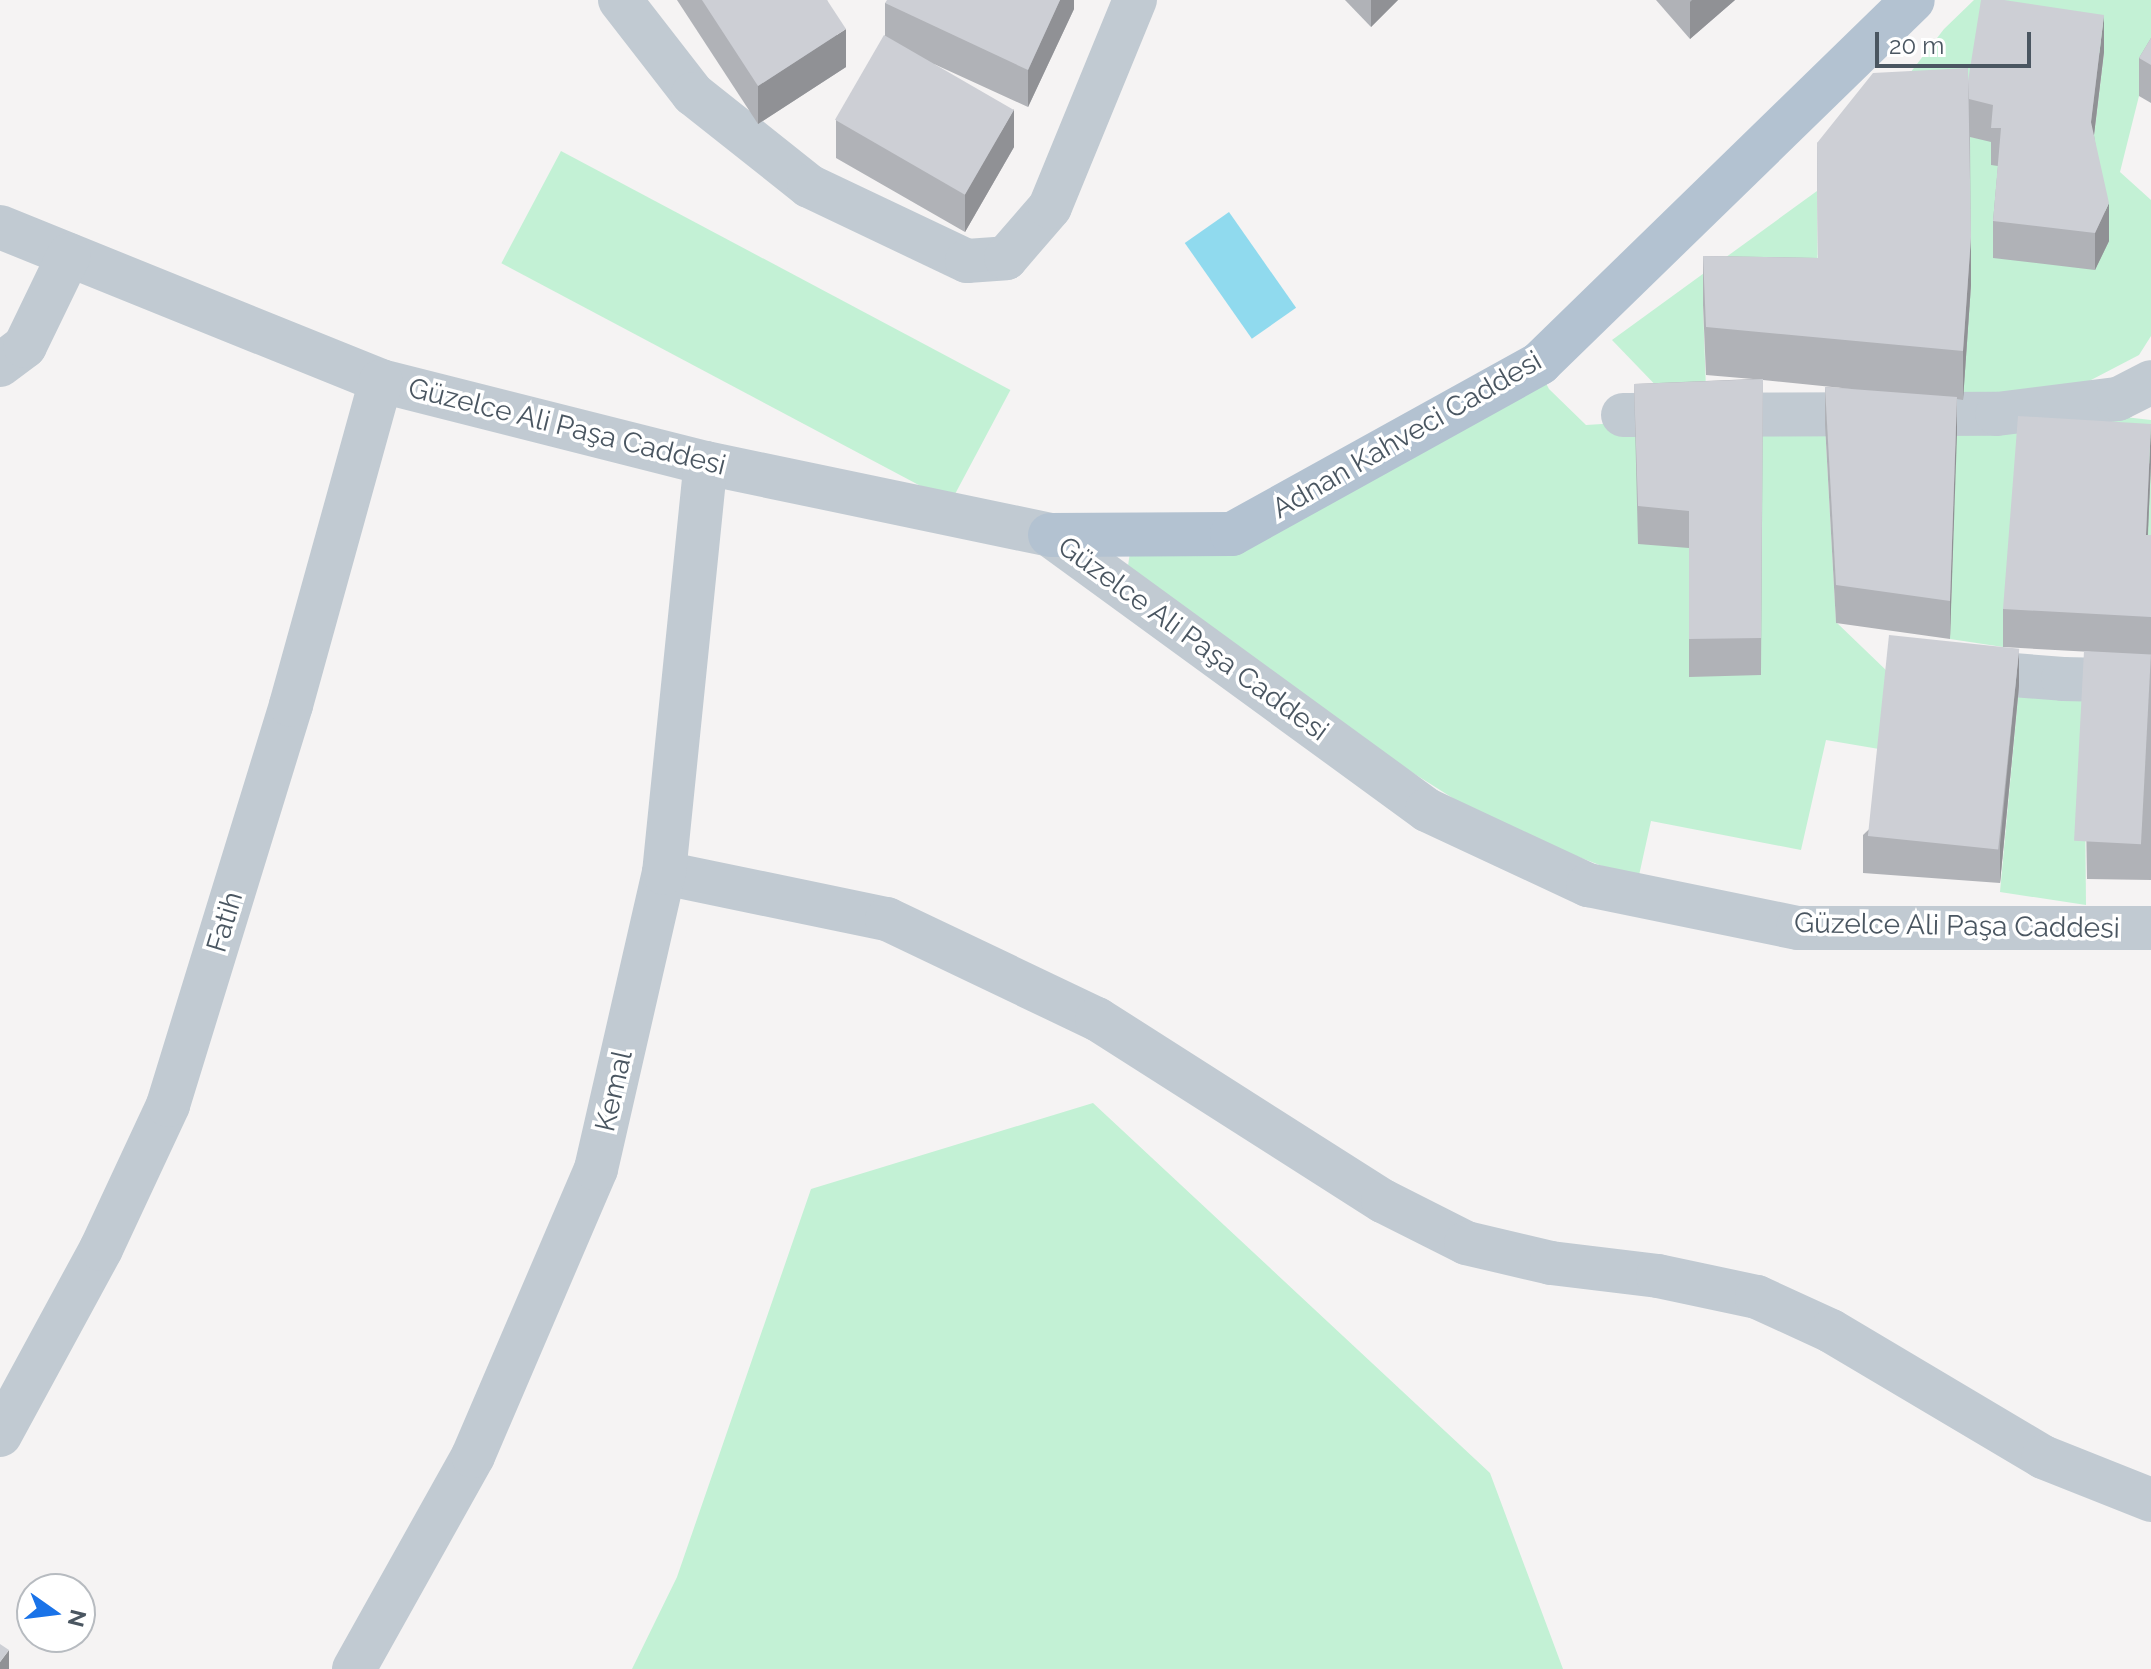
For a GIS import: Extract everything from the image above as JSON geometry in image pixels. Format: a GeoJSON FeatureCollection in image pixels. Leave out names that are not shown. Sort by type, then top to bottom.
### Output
{"type":"FeatureCollection","features":[{"type":"Feature","properties":{"kind":"main road","name":"Adnan Kahveci Caddesi"},"geometry":{"type":"LineString","coordinates":[[1050,535],[1232,534],[1540,363],[1913,0]]}},
{"type":"Feature","properties":{"kind":"street"},"geometry":{"type":"LineString","coordinates":[[620,0],[693,94],[809,186],[967,261],[1006,258],[1050,207],[1135,0]]}},
{"type":"Feature","properties":{"kind":"street","name":"Güzelce Ali Paşa Caddesi"},"geometry":{"type":"LineString","coordinates":[[0,227],[381,381],[706,463],[1050,535],[1427,810],[1588,885],[1798,928],[2151,928]]}},
{"type":"Feature","properties":{"kind":"street"},"geometry":{"type":"LineString","coordinates":[[0,365],[25,346],[69,255]]}},
{"type":"Feature","properties":{"kind":"street","name":"Fatih"},"geometry":{"type":"LineString","coordinates":[[0,1435],[101,1249],[168,1105],[291,705],[381,381]]}},
{"type":"Feature","properties":{"kind":"street"},"geometry":{"type":"LineString","coordinates":[[1623,415],[1997,414],[2118,399],[2151,382]]}},
{"type":"Feature","properties":{"kind":"street","name":"Kemal"},"geometry":{"type":"LineString","coordinates":[[354,1669],[473,1456],[596,1169],[664,873],[706,463]]}},
{"type":"Feature","properties":{"kind":"street"},"geometry":{"type":"LineString","coordinates":[[1921,668],[2063,679],[2151,681]]}},
{"type":"Feature","properties":{"kind":"street"},"geometry":{"type":"LineString","coordinates":[[664,873],[887,919],[1097,1019],[1383,1201],[1466,1243],[1551,1263],[1658,1276],[1757,1297],[1831,1331],[2043,1457],[2151,1500]]}},
{"type":"Feature","properties":{"kind":"green space"},"geometry":{"type":"Polygon","coordinates":[[[1974,0],[2151,0],[2151,76],[2139,96],[2120,172],[2151,200],[2151,336],[2139,355],[2091,380],[2054,409],[2151,420],[2151,573],[2019,454],[2003,647],[1950,639],[1956,439],[1971,285],[1966,136],[2091,160],[2104,53],[1968,116],[1873,121],[1944,29],[1974,0]]]}},
{"type":"Feature","properties":{"kind":"green space"},"geometry":{"type":"Polygon","coordinates":[[[561,151],[1010,390],[951,502],[501,263],[561,151]]]}},
{"type":"Feature","properties":{"kind":"green space"},"geometry":{"type":"Polygon","coordinates":[[[1817,191],[1818,306],[1703,305],[1706,390],[1666,396],[1612,340],[1817,191]]]}},
{"type":"Feature","properties":{"kind":"green space"},"geometry":{"type":"Polygon","coordinates":[[[1540,372],[1549,389],[1586,425],[1634,422],[1689,548],[1690,677],[1763,417],[1825,425],[1836,622],[1889,673],[1879,749],[1826,740],[1801,850],[1651,821],[1638,880],[1494,824],[1313,710],[1127,573],[1130,552],[1283,525],[1540,372]]]}},
{"type":"Feature","properties":{"kind":"green space"},"geometry":{"type":"Polygon","coordinates":[[[2019,686],[2084,689],[2086,905],[2000,892],[2019,686]]]}},
{"type":"Feature","properties":{"kind":"green space"},"geometry":{"type":"Polygon","coordinates":[[[1093,1103],[1490,1473],[1563,1669],[632,1669],[677,1577],[811,1189],[1093,1103]]]}},
{"type":"Feature","properties":{"kind":"water"},"geometry":{"type":"Polygon","coordinates":[[[1229,212],[1296,308],[1252,339],[1185,243],[1229,212]]]}},
{"type":"Feature","properties":{"kind":"building"},"geometry":{"type":"Polygon","coordinates":[[[702,0],[827,0],[846,29],[758,86],[702,0]]]}},
{"type":"Feature","properties":{"kind":"building"},"geometry":{"type":"Polygon","coordinates":[[[887,0],[1060,0],[1028,70],[885,3],[887,0]]]}},
{"type":"Feature","properties":{"kind":"building"},"geometry":{"type":"Polygon","coordinates":[[[1981,0],[2004,0],[2104,15],[2091,122],[2109,203],[2095,233],[1993,221],[2001,128],[1991,128],[1993,105],[1969,99],[1968,81],[1981,0]]]}},
{"type":"Feature","properties":{"kind":"building"},"geometry":{"type":"Polygon","coordinates":[[[884,35],[1014,110],[965,195],[835,120],[884,35]]]}},
{"type":"Feature","properties":{"kind":"building"},"geometry":{"type":"Polygon","coordinates":[[[2151,38],[2151,65],[2139,58],[2151,38]]]}},
{"type":"Feature","properties":{"kind":"building"},"geometry":{"type":"Polygon","coordinates":[[[1968,68],[1971,237],[1963,351],[1706,327],[1703,256],[1818,258],[1817,143],[1873,73],[1968,68]]]}},
{"type":"Feature","properties":{"kind":"building"},"geometry":{"type":"Polygon","coordinates":[[[1763,379],[1761,638],[1689,639],[1689,511],[1638,506],[1634,384],[1763,379]]]}},
{"type":"Feature","properties":{"kind":"building"},"geometry":{"type":"Polygon","coordinates":[[[1825,387],[1957,397],[1950,601],[1836,585],[1825,387]]]}},
{"type":"Feature","properties":{"kind":"building"},"geometry":{"type":"Polygon","coordinates":[[[2018,416],[2151,424],[2146,535],[2151,535],[2151,617],[2003,609],[2018,416]]]}},
{"type":"Feature","properties":{"kind":"building"},"geometry":{"type":"Polygon","coordinates":[[[1889,635],[2019,649],[1998,850],[1868,836],[1889,635]]]}},
{"type":"Feature","properties":{"kind":"building"},"geometry":{"type":"Polygon","coordinates":[[[2084,651],[2151,655],[2141,844],[2074,841],[2084,651]]]}},
{"type":"Feature","properties":{"kind":"building"},"geometry":{"type":"Polygon","coordinates":[[[0,1644],[9,1650],[0,1662],[0,1644]]]}}]}
